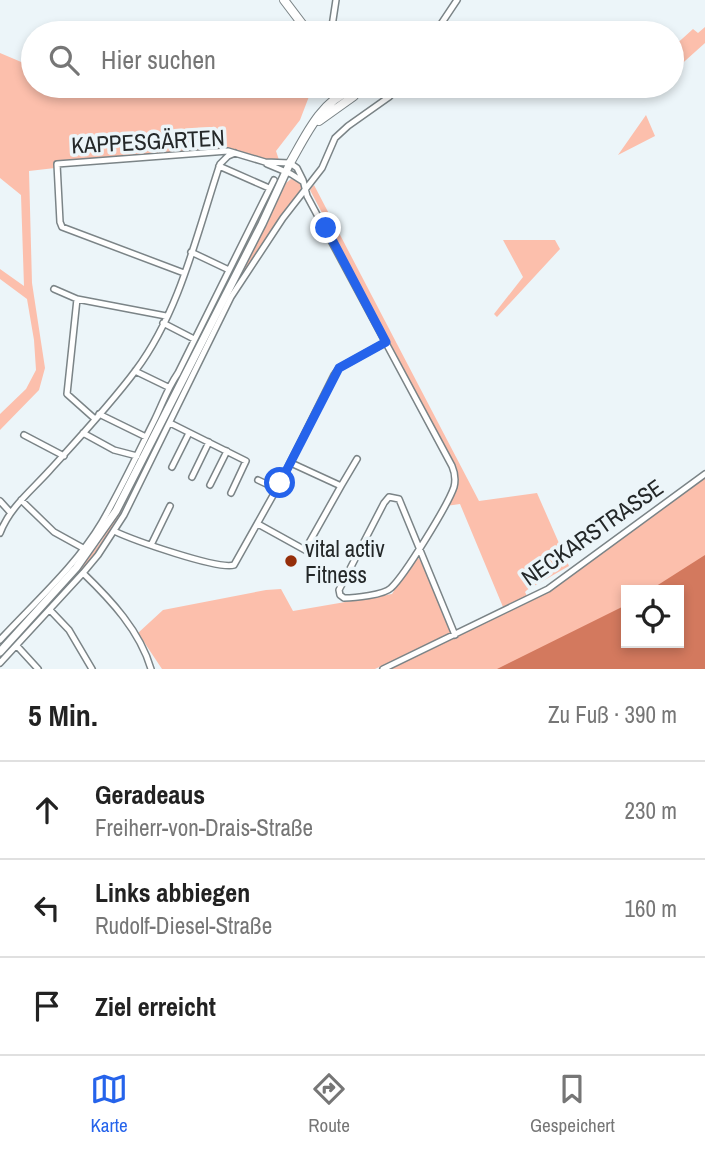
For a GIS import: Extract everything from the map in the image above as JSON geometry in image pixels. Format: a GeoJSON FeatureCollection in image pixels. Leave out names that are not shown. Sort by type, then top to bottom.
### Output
{"type":"FeatureCollection","features":[{"type":"Feature","properties":{"kind":"main road"},"geometry":{"type":"LineString","coordinates":[[284,0],[300,21]]}},
{"type":"Feature","properties":{"kind":"main road"},"geometry":{"type":"LineString","coordinates":[[314,125],[343,98]]}},
{"type":"Feature","properties":{"kind":"main road"},"geometry":{"type":"LineString","coordinates":[[290,163],[322,111],[334,99]]}},
{"type":"Feature","properties":{"kind":"street"},"geometry":{"type":"LineString","coordinates":[[333,21],[336,0]]}},
{"type":"Feature","properties":{"kind":"street"},"geometry":{"type":"LineString","coordinates":[[443,21],[457,0]]}},
{"type":"Feature","properties":{"kind":"street"},"geometry":{"type":"LineString","coordinates":[[0,663],[83,573],[114,531],[135,496],[243,277],[326,162],[335,138],[387,98]]}},
{"type":"Feature","properties":{"kind":"street","name":"KAPPESGÄRTEN"},"geometry":{"type":"LineString","coordinates":[[184,273],[62,227],[57,164],[228,151],[265,162],[303,182]]}},
{"type":"Feature","properties":{"kind":"street"},"geometry":{"type":"LineString","coordinates":[[211,152],[220,165],[269,188]]}},
{"type":"Feature","properties":{"kind":"street"},"geometry":{"type":"LineString","coordinates":[[0,533],[10,512],[64,456],[135,371],[163,323],[184,273],[220,165],[235,153]]}},
{"type":"Feature","properties":{"kind":"street","name":"KAPPESGÄRTEN"},"geometry":{"type":"LineString","coordinates":[[265,162],[290,163]]}},
{"type":"Feature","properties":{"kind":"street"},"geometry":{"type":"LineString","coordinates":[[0,652],[76,568],[116,511],[262,224],[290,163],[297,169],[307,196],[452,466],[455,478],[453,490],[419,549],[389,590],[350,598],[340,595],[339,590],[389,497],[399,499],[419,549],[455,635]]}},
{"type":"Feature","properties":{"kind":"street"},"geometry":{"type":"LineString","coordinates":[[0,640],[77,559],[100,525],[274,180]]}},
{"type":"Feature","properties":{"kind":"street"},"geometry":{"type":"LineString","coordinates":[[191,252],[229,270]]}},
{"type":"Feature","properties":{"kind":"street"},"geometry":{"type":"LineString","coordinates":[[54,289],[77,299],[166,316]]}},
{"type":"Feature","properties":{"kind":"street"},"geometry":{"type":"LineString","coordinates":[[77,299],[67,394],[97,417],[146,437]]}},
{"type":"Feature","properties":{"kind":"street"},"geometry":{"type":"LineString","coordinates":[[163,323],[194,339]]}},
{"type":"Feature","properties":{"kind":"street"},"geometry":{"type":"LineString","coordinates":[[114,531],[150,545],[231,566],[242,553],[258,524],[339,368],[386,342]]}},
{"type":"Feature","properties":{"kind":"street"},"geometry":{"type":"LineString","coordinates":[[135,371],[168,387]]}},
{"type":"Feature","properties":{"kind":"street"},"geometry":{"type":"LineString","coordinates":[[170,423],[246,461],[230,493]]}},
{"type":"Feature","properties":{"kind":"street"},"geometry":{"type":"LineString","coordinates":[[83,433],[114,450],[137,456]]}},
{"type":"Feature","properties":{"kind":"street"},"geometry":{"type":"LineString","coordinates":[[172,467],[189,433]]}},
{"type":"Feature","properties":{"kind":"street"},"geometry":{"type":"LineString","coordinates":[[24,435],[64,456]]}},
{"type":"Feature","properties":{"kind":"street"},"geometry":{"type":"LineString","coordinates":[[192,477],[209,442]]}},
{"type":"Feature","properties":{"kind":"street"},"geometry":{"type":"LineString","coordinates":[[210,485],[227,451]]}},
{"type":"Feature","properties":{"kind":"street"},"geometry":{"type":"LineString","coordinates":[[258,524],[305,550],[357,458]]}},
{"type":"Feature","properties":{"kind":"street"},"geometry":{"type":"LineString","coordinates":[[290,463],[341,486]]}},
{"type":"Feature","properties":{"kind":"street","name":"NECKARSTRASSE"},"geometry":{"type":"LineString","coordinates":[[383,669],[548,589],[705,474]]}},
{"type":"Feature","properties":{"kind":"street"},"geometry":{"type":"LineString","coordinates":[[258,480],[277,489]]}},
{"type":"Feature","properties":{"kind":"street"},"geometry":{"type":"LineString","coordinates":[[0,500],[10,512]]}},
{"type":"Feature","properties":{"kind":"street"},"geometry":{"type":"LineString","coordinates":[[22,500],[54,532],[83,548]]}},
{"type":"Feature","properties":{"kind":"street"},"geometry":{"type":"LineString","coordinates":[[150,545],[170,506]]}},
{"type":"Feature","properties":{"kind":"street"},"geometry":{"type":"LineString","coordinates":[[83,573],[120,612],[137,638],[151,669]]}},
{"type":"Feature","properties":{"kind":"street"},"geometry":{"type":"LineString","coordinates":[[50,610],[69,630],[92,669]]}},
{"type":"Feature","properties":{"kind":"street"},"geometry":{"type":"LineString","coordinates":[[17,646],[38,669]]}},
{"type":"Feature","properties":{"kind":"shaded area"},"geometry":{"type":"Polygon","coordinates":[[[705,27],[705,43],[684,62],[684,37],[693,29],[698,33],[705,27]]]}},
{"type":"Feature","properties":{"kind":"shaded area"},"geometry":{"type":"Polygon","coordinates":[[[0,53],[21,62],[21,98],[308,98],[300,120],[276,151],[279,160],[268,161],[228,149],[55,162],[55,168],[29,171],[32,283],[45,368],[39,390],[0,430],[0,414],[26,389],[36,370],[27,299],[0,279],[0,269],[24,286],[21,195],[0,178],[0,53]]]}},
{"type":"Feature","properties":{"kind":"shaded area"},"geometry":{"type":"Polygon","coordinates":[[[646,115],[655,136],[618,155],[646,115]]]}},
{"type":"Feature","properties":{"kind":"shaded area"},"geometry":{"type":"Polygon","coordinates":[[[291,179],[298,181],[304,188],[281,216],[230,295],[189,383],[189,376],[286,183],[291,179]]]}},
{"type":"Feature","properties":{"kind":"shaded area"},"geometry":{"type":"Polygon","coordinates":[[[314,185],[479,501],[537,493],[569,566],[527,590],[527,596],[503,607],[460,504],[446,506],[455,488],[451,459],[310,190],[314,185]]]}},
{"type":"Feature","properties":{"kind":"shaded area"},"geometry":{"type":"Polygon","coordinates":[[[271,189],[273,191],[172,389],[271,189]]]}},
{"type":"Feature","properties":{"kind":"shaded area"},"geometry":{"type":"Polygon","coordinates":[[[503,240],[555,240],[560,249],[497,317],[494,314],[523,277],[503,240]]]}},
{"type":"Feature","properties":{"kind":"shaded area"},"geometry":{"type":"Polygon","coordinates":[[[172,410],[110,533],[80,574],[0,661],[69,583],[100,543],[127,499],[172,410]]]}},
{"type":"Feature","properties":{"kind":"shaded area"},"geometry":{"type":"Polygon","coordinates":[[[705,477],[705,635],[684,648],[684,585],[621,585],[621,648],[683,648],[648,669],[388,669],[549,591],[705,477]]]}},
{"type":"Feature","properties":{"kind":"shaded area"},"geometry":{"type":"Polygon","coordinates":[[[705,555],[705,669],[497,669],[621,607],[621,648],[684,648],[684,585],[658,585],[705,555]]]}},
{"type":"Feature","properties":{"kind":"shaded area"},"geometry":{"type":"Polygon","coordinates":[[[417,556],[454,632],[375,669],[162,669],[138,633],[163,610],[266,590],[281,589],[293,611],[392,594],[417,556]]]}},
{"type":"Feature","properties":{"kind":"place","name":"vital activ Fitness"},"geometry":{"type":"Point","coordinates":[291,561]}},
{"type":"Feature","properties":{"kind":"route"},"geometry":{"type":"LineString","coordinates":[[280,483],[339,368],[386,342],[326,228]]}}]}
